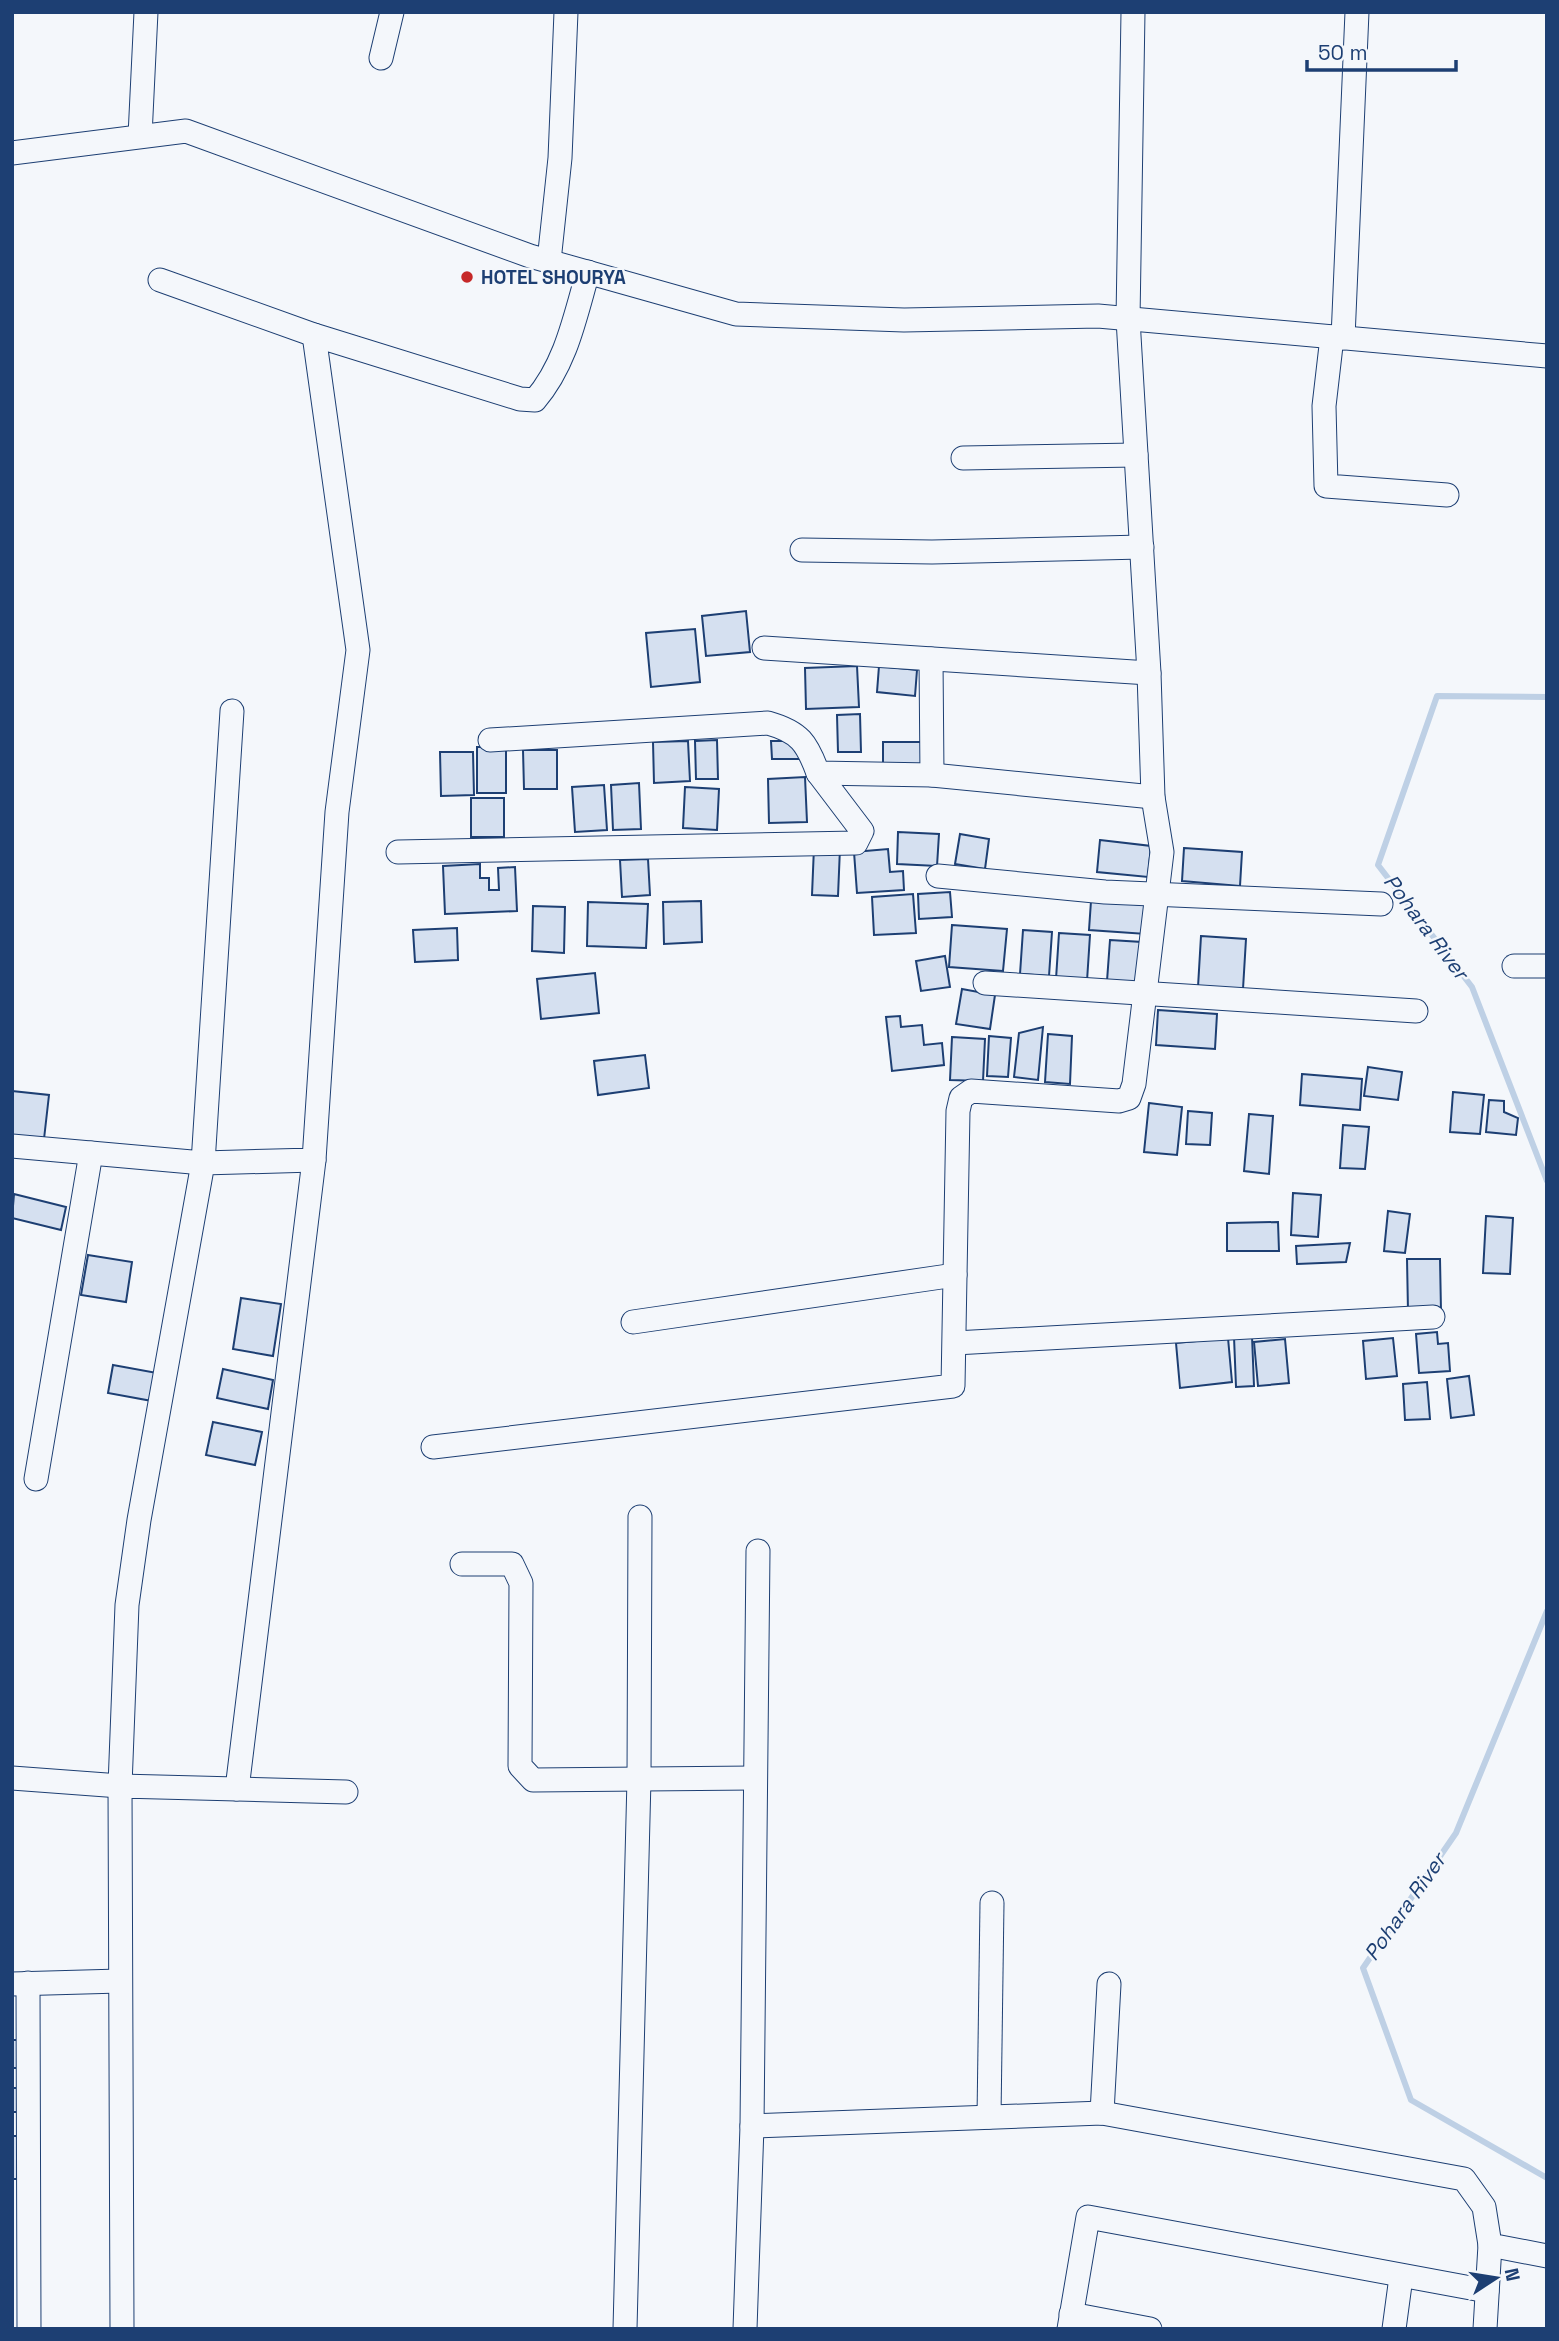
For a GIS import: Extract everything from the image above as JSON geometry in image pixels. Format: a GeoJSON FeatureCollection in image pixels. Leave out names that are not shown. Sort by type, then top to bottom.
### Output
{"type":"FeatureCollection","features":[{"type":"Feature","properties":{"kind":"street"},"geometry":{"type":"LineString","coordinates":[[140,136],[146,12]]}},
{"type":"Feature","properties":{"kind":"street"},"geometry":{"type":"LineString","coordinates":[[381,58],[392,12]]}},
{"type":"Feature","properties":{"kind":"street"},"geometry":{"type":"LineString","coordinates":[[549,261],[560,158],[566,12]]}},
{"type":"Feature","properties":{"kind":"street"},"geometry":{"type":"LineString","coordinates":[[433,1447],[953,1385],[958,1111],[961,1098],[971,1091],[1119,1101],[1129,1098],[1134,1084],[1146,992],[1161,852],[1153,797],[1149,673],[1128,319],[1133,12]]}},
{"type":"Feature","properties":{"kind":"street"},"geometry":{"type":"LineString","coordinates":[[1357,12],[1337,337],[1324,406],[1326,486],[1447,495]]}},
{"type":"Feature","properties":{"kind":"street"},"geometry":{"type":"LineString","coordinates":[[12,153],[186,131],[549,261],[736,314],[904,320],[1097,316],[1547,356]]}},
{"type":"Feature","properties":{"kind":"street"},"geometry":{"type":"LineString","coordinates":[[160,280],[314,335],[520,399],[535,400],[548,384],[564,354],[588,272]]}},
{"type":"Feature","properties":{"kind":"street"},"geometry":{"type":"LineString","coordinates":[[237,1789],[314,1160],[337,812],[358,650],[314,335]]}},
{"type":"Feature","properties":{"kind":"street"},"geometry":{"type":"LineString","coordinates":[[963,458],[1136,455]]}},
{"type":"Feature","properties":{"kind":"street"},"geometry":{"type":"LineString","coordinates":[[802,550],[932,552],[1142,547]]}},
{"type":"Feature","properties":{"kind":"street"},"geometry":{"type":"LineString","coordinates":[[764,648],[1149,673]]}},
{"type":"Feature","properties":{"kind":"street"},"geometry":{"type":"LineString","coordinates":[[931,659],[932,775]]}},
{"type":"Feature","properties":{"kind":"street"},"geometry":{"type":"LineString","coordinates":[[122,2329],[120,1786],[127,1605],[139,1520],[203,1163],[232,712]]}},
{"type":"Feature","properties":{"kind":"street"},"geometry":{"type":"LineString","coordinates":[[398,852],[856,843],[862,831],[818,773],[804,741],[786,728],[768,723],[491,740]]}},
{"type":"Feature","properties":{"kind":"street"},"geometry":{"type":"LineString","coordinates":[[818,773],[932,775],[1153,797]]}},
{"type":"Feature","properties":{"kind":"street"},"geometry":{"type":"LineString","coordinates":[[938,876],[1105,892],[1158,892],[1381,904]]}},
{"type":"Feature","properties":{"kind":"street"},"geometry":{"type":"LineString","coordinates":[[1514,966],[1547,966]]}},
{"type":"Feature","properties":{"kind":"street"},"geometry":{"type":"LineString","coordinates":[[985,983],[1146,992],[1258,1003],[1416,1011]]}},
{"type":"Feature","properties":{"kind":"street"},"geometry":{"type":"LineString","coordinates":[[12,1146],[203,1163],[314,1160]]}},
{"type":"Feature","properties":{"kind":"street"},"geometry":{"type":"LineString","coordinates":[[36,1479],[91,1153]]}},
{"type":"Feature","properties":{"kind":"street"},"geometry":{"type":"LineString","coordinates":[[633,1322],[955,1275]]}},
{"type":"Feature","properties":{"kind":"street"},"geometry":{"type":"LineString","coordinates":[[955,1343],[1433,1317]]}},
{"type":"Feature","properties":{"kind":"street"},"geometry":{"type":"LineString","coordinates":[[625,2329],[639,1779],[640,1517]]}},
{"type":"Feature","properties":{"kind":"street"},"geometry":{"type":"LineString","coordinates":[[745,2329],[752,2126],[758,1551]]}},
{"type":"Feature","properties":{"kind":"street"},"geometry":{"type":"LineString","coordinates":[[462,1564],[512,1564],[521,1583],[520,1766],[533,1780],[754,1778]]}},
{"type":"Feature","properties":{"kind":"street"},"geometry":{"type":"LineString","coordinates":[[12,1778],[120,1786],[346,1792]]}},
{"type":"Feature","properties":{"kind":"street"},"geometry":{"type":"LineString","coordinates":[[989,2117],[992,1903]]}},
{"type":"Feature","properties":{"kind":"street"},"geometry":{"type":"LineString","coordinates":[[29,2329],[20,1983],[120,1982]]}},
{"type":"Feature","properties":{"kind":"street"},"geometry":{"type":"LineString","coordinates":[[1102,2113],[1109,1984]]}},
{"type":"Feature","properties":{"kind":"street"},"geometry":{"type":"LineString","coordinates":[[752,2126],[1102,2113],[1464,2179],[1484,2207],[1490,2245],[1485,2329]]}},
{"type":"Feature","properties":{"kind":"street"},"geometry":{"type":"LineString","coordinates":[[1150,2329],[1070,2322],[1087,2217],[1487,2291]]}},
{"type":"Feature","properties":{"kind":"street"},"geometry":{"type":"LineString","coordinates":[[1490,2245],[1547,2256]]}},
{"type":"Feature","properties":{"kind":"street"},"geometry":{"type":"LineString","coordinates":[[1394,2329],[1401,2277]]}},
{"type":"Feature","properties":{"kind":"building"},"geometry":{"type":"Polygon","coordinates":[[[746,611],[750,652],[706,656],[702,616],[746,611]]]}},
{"type":"Feature","properties":{"kind":"building"},"geometry":{"type":"Polygon","coordinates":[[[695,629],[700,682],[651,687],[646,633],[695,629]]]}},
{"type":"Feature","properties":{"kind":"building"},"geometry":{"type":"Polygon","coordinates":[[[857,666],[859,707],[806,709],[805,668],[857,666]]]}},
{"type":"Feature","properties":{"kind":"building"},"geometry":{"type":"Polygon","coordinates":[[[879,666],[917,670],[915,696],[877,692],[879,666]]]}},
{"type":"Feature","properties":{"kind":"building"},"geometry":{"type":"Polygon","coordinates":[[[860,714],[861,752],[838,752],[837,715],[860,714]]]}},
{"type":"Feature","properties":{"kind":"building"},"geometry":{"type":"Polygon","coordinates":[[[717,740],[718,779],[696,779],[695,741],[717,740]]]}},
{"type":"Feature","properties":{"kind":"building"},"geometry":{"type":"Polygon","coordinates":[[[688,741],[690,781],[654,783],[653,742],[688,741]]]}},
{"type":"Feature","properties":{"kind":"building"},"geometry":{"type":"Polygon","coordinates":[[[771,741],[803,741],[803,759],[772,759],[771,741]]]}},
{"type":"Feature","properties":{"kind":"building"},"geometry":{"type":"Polygon","coordinates":[[[883,742],[923,742],[923,766],[883,766],[883,742]]]}},
{"type":"Feature","properties":{"kind":"building"},"geometry":{"type":"Polygon","coordinates":[[[477,747],[506,747],[506,793],[477,793],[477,747]]]}},
{"type":"Feature","properties":{"kind":"building"},"geometry":{"type":"Polygon","coordinates":[[[523,750],[557,750],[557,789],[524,789],[523,750]]]}},
{"type":"Feature","properties":{"kind":"building"},"geometry":{"type":"Polygon","coordinates":[[[440,752],[473,752],[474,795],[441,796],[440,752]]]}},
{"type":"Feature","properties":{"kind":"building"},"geometry":{"type":"Polygon","coordinates":[[[805,777],[807,822],[769,823],[768,779],[805,777]]]}},
{"type":"Feature","properties":{"kind":"building"},"geometry":{"type":"Polygon","coordinates":[[[639,783],[641,829],[613,830],[611,785],[639,783]]]}},
{"type":"Feature","properties":{"kind":"building"},"geometry":{"type":"Polygon","coordinates":[[[604,785],[607,830],[575,832],[572,787],[604,785]]]}},
{"type":"Feature","properties":{"kind":"building"},"geometry":{"type":"Polygon","coordinates":[[[685,787],[719,789],[717,830],[683,828],[685,787]]]}},
{"type":"Feature","properties":{"kind":"building"},"geometry":{"type":"Polygon","coordinates":[[[471,798],[504,798],[504,837],[471,837],[471,798]]]}},
{"type":"Feature","properties":{"kind":"building"},"geometry":{"type":"Polygon","coordinates":[[[898,832],[939,834],[937,866],[897,864],[898,832]]]}},
{"type":"Feature","properties":{"kind":"building"},"geometry":{"type":"Polygon","coordinates":[[[960,834],[989,839],[985,869],[955,864],[960,834]]]}},
{"type":"Feature","properties":{"kind":"building"},"geometry":{"type":"Polygon","coordinates":[[[1100,840],[1151,846],[1148,877],[1097,872],[1100,840]]]}},
{"type":"Feature","properties":{"kind":"building"},"geometry":{"type":"Polygon","coordinates":[[[814,847],[840,848],[838,896],[812,895],[814,847]]]}},
{"type":"Feature","properties":{"kind":"building"},"geometry":{"type":"Polygon","coordinates":[[[1184,848],[1242,852],[1240,886],[1182,881],[1184,848]]]}},
{"type":"Feature","properties":{"kind":"building"},"geometry":{"type":"Polygon","coordinates":[[[888,849],[890,872],[903,871],[904,890],[857,893],[854,852],[888,849]]]}},
{"type":"Feature","properties":{"kind":"building"},"geometry":{"type":"Polygon","coordinates":[[[648,859],[650,895],[622,897],[620,860],[648,859]]]}},
{"type":"Feature","properties":{"kind":"building"},"geometry":{"type":"Polygon","coordinates":[[[480,864],[480,878],[489,878],[489,890],[499,890],[498,868],[515,867],[517,911],[445,914],[443,866],[480,864]]]}},
{"type":"Feature","properties":{"kind":"building"},"geometry":{"type":"Polygon","coordinates":[[[950,892],[952,917],[919,919],[918,894],[950,892]]]}},
{"type":"Feature","properties":{"kind":"building"},"geometry":{"type":"Polygon","coordinates":[[[913,894],[916,933],[874,935],[872,897],[913,894]]]}},
{"type":"Feature","properties":{"kind":"building"},"geometry":{"type":"Polygon","coordinates":[[[701,901],[702,942],[664,944],[663,902],[701,901]]]}},
{"type":"Feature","properties":{"kind":"building"},"geometry":{"type":"Polygon","coordinates":[[[1091,901],[1148,905],[1146,934],[1089,930],[1091,901]]]}},
{"type":"Feature","properties":{"kind":"building"},"geometry":{"type":"Polygon","coordinates":[[[588,902],[648,904],[646,948],[587,946],[588,902]]]}},
{"type":"Feature","properties":{"kind":"building"},"geometry":{"type":"Polygon","coordinates":[[[533,906],[565,907],[564,953],[532,951],[533,906]]]}},
{"type":"Feature","properties":{"kind":"building"},"geometry":{"type":"Polygon","coordinates":[[[952,925],[1007,929],[1003,971],[949,967],[952,925]]]}},
{"type":"Feature","properties":{"kind":"building"},"geometry":{"type":"Polygon","coordinates":[[[457,928],[458,960],[415,962],[413,930],[457,928]]]}},
{"type":"Feature","properties":{"kind":"building"},"geometry":{"type":"Polygon","coordinates":[[[1023,930],[1052,932],[1049,976],[1020,974],[1023,930]]]}},
{"type":"Feature","properties":{"kind":"building"},"geometry":{"type":"Polygon","coordinates":[[[1059,933],[1090,935],[1087,981],[1056,979],[1059,933]]]}},
{"type":"Feature","properties":{"kind":"building"},"geometry":{"type":"Polygon","coordinates":[[[1201,936],[1246,939],[1243,989],[1198,987],[1201,936]]]}},
{"type":"Feature","properties":{"kind":"building"},"geometry":{"type":"Polygon","coordinates":[[[1110,940],[1142,942],[1139,983],[1107,981],[1110,940]]]}},
{"type":"Feature","properties":{"kind":"building"},"geometry":{"type":"Polygon","coordinates":[[[945,956],[950,987],[921,991],[916,961],[945,956]]]}},
{"type":"Feature","properties":{"kind":"building"},"geometry":{"type":"Polygon","coordinates":[[[595,973],[599,1013],[541,1019],[537,979],[595,973]]]}},
{"type":"Feature","properties":{"kind":"building"},"geometry":{"type":"Polygon","coordinates":[[[962,989],[995,995],[990,1029],[956,1024],[962,989]]]}},
{"type":"Feature","properties":{"kind":"building"},"geometry":{"type":"Polygon","coordinates":[[[1158,1010],[1217,1014],[1215,1049],[1156,1045],[1158,1010]]]}},
{"type":"Feature","properties":{"kind":"building"},"geometry":{"type":"Polygon","coordinates":[[[900,1016],[901,1027],[922,1025],[924,1045],[942,1043],[944,1065],[892,1071],[886,1017],[900,1016]]]}},
{"type":"Feature","properties":{"kind":"building"},"geometry":{"type":"Polygon","coordinates":[[[1043,1027],[1038,1080],[1014,1077],[1019,1033],[1043,1027]]]}},
{"type":"Feature","properties":{"kind":"building"},"geometry":{"type":"Polygon","coordinates":[[[1048,1034],[1072,1036],[1070,1084],[1045,1082],[1048,1034]]]}},
{"type":"Feature","properties":{"kind":"building"},"geometry":{"type":"Polygon","coordinates":[[[989,1036],[1011,1038],[1008,1077],[987,1076],[989,1036]]]}},
{"type":"Feature","properties":{"kind":"building"},"geometry":{"type":"Polygon","coordinates":[[[952,1037],[985,1039],[983,1081],[950,1080],[952,1037]]]}},
{"type":"Feature","properties":{"kind":"building"},"geometry":{"type":"Polygon","coordinates":[[[645,1055],[649,1088],[598,1095],[594,1061],[645,1055]]]}},
{"type":"Feature","properties":{"kind":"building"},"geometry":{"type":"Polygon","coordinates":[[[1368,1067],[1402,1072],[1398,1100],[1364,1096],[1368,1067]]]}},
{"type":"Feature","properties":{"kind":"building"},"geometry":{"type":"Polygon","coordinates":[[[1302,1074],[1362,1079],[1360,1110],[1300,1105],[1302,1074]]]}},
{"type":"Feature","properties":{"kind":"building"},"geometry":{"type":"Polygon","coordinates":[[[12,1091],[49,1095],[44,1139],[12,1135],[12,1091]]]}},
{"type":"Feature","properties":{"kind":"building"},"geometry":{"type":"Polygon","coordinates":[[[1453,1092],[1484,1095],[1480,1134],[1450,1132],[1453,1092]]]}},
{"type":"Feature","properties":{"kind":"building"},"geometry":{"type":"Polygon","coordinates":[[[1489,1100],[1504,1101],[1504,1112],[1518,1118],[1516,1135],[1486,1132],[1489,1100]]]}},
{"type":"Feature","properties":{"kind":"building"},"geometry":{"type":"Polygon","coordinates":[[[1149,1103],[1182,1107],[1177,1155],[1144,1152],[1149,1103]]]}},
{"type":"Feature","properties":{"kind":"building"},"geometry":{"type":"Polygon","coordinates":[[[1188,1111],[1212,1113],[1210,1145],[1186,1144],[1188,1111]]]}},
{"type":"Feature","properties":{"kind":"building"},"geometry":{"type":"Polygon","coordinates":[[[1249,1114],[1273,1116],[1269,1174],[1244,1171],[1249,1114]]]}},
{"type":"Feature","properties":{"kind":"building"},"geometry":{"type":"Polygon","coordinates":[[[1343,1125],[1369,1127],[1365,1169],[1340,1168],[1343,1125]]]}},
{"type":"Feature","properties":{"kind":"building"},"geometry":{"type":"Polygon","coordinates":[[[1293,1193],[1321,1195],[1318,1237],[1291,1235],[1293,1193]]]}},
{"type":"Feature","properties":{"kind":"building"},"geometry":{"type":"Polygon","coordinates":[[[14,1194],[66,1207],[61,1230],[12,1218],[14,1194]]]}},
{"type":"Feature","properties":{"kind":"building"},"geometry":{"type":"Polygon","coordinates":[[[1388,1211],[1410,1214],[1405,1253],[1384,1251],[1388,1211]]]}},
{"type":"Feature","properties":{"kind":"building"},"geometry":{"type":"Polygon","coordinates":[[[1486,1216],[1513,1218],[1510,1274],[1483,1273],[1486,1216]]]}},
{"type":"Feature","properties":{"kind":"building"},"geometry":{"type":"Polygon","coordinates":[[[1278,1222],[1279,1251],[1227,1251],[1227,1223],[1278,1222]]]}},
{"type":"Feature","properties":{"kind":"building"},"geometry":{"type":"Polygon","coordinates":[[[1350,1243],[1346,1262],[1297,1264],[1296,1246],[1350,1243]]]}},
{"type":"Feature","properties":{"kind":"building"},"geometry":{"type":"Polygon","coordinates":[[[88,1255],[132,1262],[126,1302],[81,1295],[88,1255]]]}},
{"type":"Feature","properties":{"kind":"building"},"geometry":{"type":"Polygon","coordinates":[[[1407,1259],[1440,1259],[1441,1311],[1408,1311],[1407,1259]]]}},
{"type":"Feature","properties":{"kind":"building"},"geometry":{"type":"Polygon","coordinates":[[[241,1298],[281,1304],[273,1356],[233,1349],[241,1298]]]}},
{"type":"Feature","properties":{"kind":"building"},"geometry":{"type":"Polygon","coordinates":[[[1437,1332],[1438,1344],[1448,1343],[1450,1371],[1419,1373],[1416,1334],[1437,1332]]]}},
{"type":"Feature","properties":{"kind":"building"},"geometry":{"type":"Polygon","coordinates":[[[1252,1336],[1254,1386],[1236,1387],[1234,1337],[1252,1336]]]}},
{"type":"Feature","properties":{"kind":"building"},"geometry":{"type":"Polygon","coordinates":[[[1228,1338],[1232,1382],[1180,1388],[1176,1343],[1228,1338]]]}},
{"type":"Feature","properties":{"kind":"building"},"geometry":{"type":"Polygon","coordinates":[[[1393,1338],[1397,1376],[1366,1379],[1363,1341],[1393,1338]]]}},
{"type":"Feature","properties":{"kind":"building"},"geometry":{"type":"Polygon","coordinates":[[[1285,1339],[1289,1383],[1258,1386],[1254,1342],[1285,1339]]]}},
{"type":"Feature","properties":{"kind":"building"},"geometry":{"type":"Polygon","coordinates":[[[113,1365],[157,1373],[152,1401],[108,1393],[113,1365]]]}},
{"type":"Feature","properties":{"kind":"building"},"geometry":{"type":"Polygon","coordinates":[[[223,1369],[273,1380],[268,1409],[217,1398],[223,1369]]]}},
{"type":"Feature","properties":{"kind":"building"},"geometry":{"type":"Polygon","coordinates":[[[1469,1376],[1474,1415],[1451,1418],[1447,1379],[1469,1376]]]}},
{"type":"Feature","properties":{"kind":"building"},"geometry":{"type":"Polygon","coordinates":[[[1427,1382],[1430,1419],[1405,1420],[1403,1384],[1427,1382]]]}},
{"type":"Feature","properties":{"kind":"building"},"geometry":{"type":"Polygon","coordinates":[[[213,1422],[262,1432],[255,1465],[206,1455],[213,1422]]]}},
{"type":"Feature","properties":{"kind":"building"},"geometry":{"type":"Polygon","coordinates":[[[12,2040],[25,2040],[26,2068],[12,2068],[12,2040]]]}},
{"type":"Feature","properties":{"kind":"building"},"geometry":{"type":"Polygon","coordinates":[[[12,2088],[21,2088],[21,2112],[12,2112],[12,2088]]]}},
{"type":"Feature","properties":{"kind":"building"},"geometry":{"type":"Polygon","coordinates":[[[12,2136],[17,2136],[17,2179],[12,2179],[12,2136]]]}},
{"type":"Feature","properties":{"kind":"waterway","name":"Pohara River"},"geometry":{"type":"LineString","coordinates":[[1547,697],[1437,696],[1378,865],[1472,987],[1547,1181]]}},
{"type":"Feature","properties":{"kind":"waterway","name":"Pohara River"},"geometry":{"type":"LineString","coordinates":[[1547,1611],[1456,1833],[1363,1968],[1411,2100],[1547,2178]]}},
{"type":"Feature","properties":{"kind":"place","name":"HOTEL SHOURYA"},"geometry":{"type":"Point","coordinates":[467,277]}}]}
